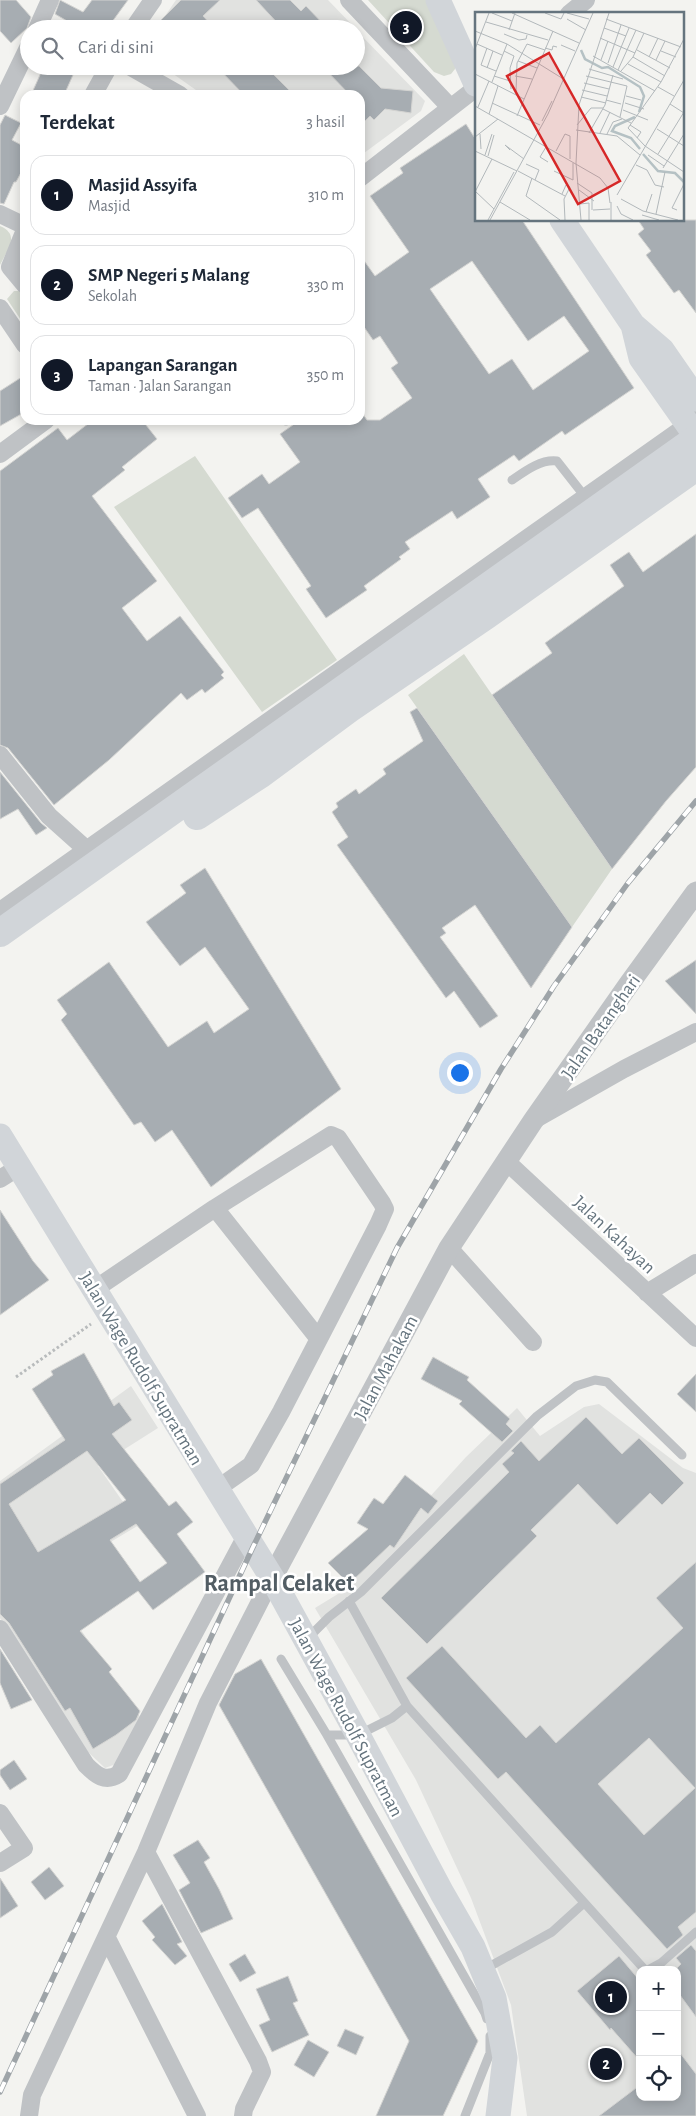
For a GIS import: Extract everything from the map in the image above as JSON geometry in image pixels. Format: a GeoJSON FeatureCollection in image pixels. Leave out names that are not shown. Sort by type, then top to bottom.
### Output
{"type":"FeatureCollection","features":[{"type":"Feature","properties":{"kind":"main road"},"geometry":{"type":"LineString","coordinates":[[438,0],[475,82]]}},
{"type":"Feature","properties":{"kind":"main road"},"geometry":{"type":"LineString","coordinates":[[563,221],[633,325],[662,350],[696,399]]}},
{"type":"Feature","properties":{"kind":"main road"},"geometry":{"type":"LineString","coordinates":[[0,952],[146,850],[261,774],[349,710],[476,598],[694,430],[641,358],[633,325]]}},
{"type":"Feature","properties":{"kind":"main road"},"geometry":{"type":"LineString","coordinates":[[0,933],[70,873],[414,630],[476,598],[696,467]]}},
{"type":"Feature","properties":{"kind":"main road","name":"Jalan Wage Rudolf Supratman"},"geometry":{"type":"LineString","coordinates":[[0,1136],[10,1173],[95,1290],[174,1422],[272,1578],[358,1735],[429,1892],[474,1947],[494,1998],[505,2058],[498,2116]]}},
{"type":"Feature","properties":{"kind":"street"},"geometry":{"type":"LineString","coordinates":[[41,20],[50,0]]}},
{"type":"Feature","properties":{"kind":"street"},"geometry":{"type":"LineString","coordinates":[[139,20],[153,0]]}},
{"type":"Feature","properties":{"kind":"street"},"geometry":{"type":"LineString","coordinates":[[349,0],[450,107]]}},
{"type":"Feature","properties":{"kind":"street"},"geometry":{"type":"LineString","coordinates":[[571,12],[586,0]]}},
{"type":"Feature","properties":{"kind":"street"},"geometry":{"type":"LineString","coordinates":[[0,106],[4,84],[20,60]]}},
{"type":"Feature","properties":{"kind":"street"},"geometry":{"type":"LineString","coordinates":[[96,90],[104,75]]}},
{"type":"Feature","properties":{"kind":"street"},"geometry":{"type":"LineString","coordinates":[[144,75],[171,90]]}},
{"type":"Feature","properties":{"kind":"street"},"geometry":{"type":"LineString","coordinates":[[365,174],[475,89]]}},
{"type":"Feature","properties":{"kind":"street"},"geometry":{"type":"LineString","coordinates":[[0,214],[20,224]]}},
{"type":"Feature","properties":{"kind":"street"},"geometry":{"type":"LineString","coordinates":[[20,240],[5,270],[20,281]]}},
{"type":"Feature","properties":{"kind":"street"},"geometry":{"type":"LineString","coordinates":[[0,308],[20,337]]}},
{"type":"Feature","properties":{"kind":"street"},"geometry":{"type":"LineString","coordinates":[[0,454],[39,425]]}},
{"type":"Feature","properties":{"kind":"street"},"geometry":{"type":"LineString","coordinates":[[476,598],[586,498],[694,430]]}},
{"type":"Feature","properties":{"kind":"street"},"geometry":{"type":"LineString","coordinates":[[0,755],[49,816],[93,857]]}},
{"type":"Feature","properties":{"kind":"street"},"geometry":{"type":"LineString","coordinates":[[0,911],[70,873]]}},
{"type":"Feature","properties":{"kind":"street","name":"Jalan Batanghari"},"geometry":{"type":"LineString","coordinates":[[506,1161],[533,1120],[696,892]]}},
{"type":"Feature","properties":{"kind":"street"},"geometry":{"type":"LineString","coordinates":[[533,1120],[624,1069],[696,1032]]}},
{"type":"Feature","properties":{"kind":"street"},"geometry":{"type":"LineString","coordinates":[[95,1290],[215,1208],[331,1136],[338,1138],[384,1209],[281,1412],[251,1465],[217,1489]]}},
{"type":"Feature","properties":{"kind":"street","name":"Jalan Mahakam"},"geometry":{"type":"LineString","coordinates":[[272,1578],[449,1248],[506,1161]]}},
{"type":"Feature","properties":{"kind":"street","name":"Jalan Kahayan"},"geometry":{"type":"LineString","coordinates":[[506,1161],[696,1338]]}},
{"type":"Feature","properties":{"kind":"street"},"geometry":{"type":"LineString","coordinates":[[215,1208],[318,1338]]}},
{"type":"Feature","properties":{"kind":"street"},"geometry":{"type":"LineString","coordinates":[[449,1248],[533,1342]]}},
{"type":"Feature","properties":{"kind":"street"},"geometry":{"type":"LineString","coordinates":[[647,1293],[696,1263]]}},
{"type":"Feature","properties":{"kind":"street"},"geometry":{"type":"LineString","coordinates":[[0,1629],[86,1765],[104,1779],[112,1778],[118,1774],[246,1536]]}},
{"type":"Feature","properties":{"kind":"street"},"geometry":{"type":"LineString","coordinates":[[29,2116],[32,2095],[146,1852],[208,1703],[272,1578]]}},
{"type":"Feature","properties":{"kind":"street"},"geometry":{"type":"LineString","coordinates":[[0,1813],[24,1848],[0,1863]]}},
{"type":"Feature","properties":{"kind":"street"},"geometry":{"type":"LineString","coordinates":[[146,1852],[258,2061],[262,2072],[244,2108],[243,2116]]}},
{"type":"Feature","properties":{"kind":"street"},"geometry":{"type":"LineString","coordinates":[[107,1938],[197,2116]]}},
{"type":"Feature","properties":{"kind":"lane"},"geometry":{"type":"LineString","coordinates":[[512,480],[540,463],[549,460],[557,461],[586,498]]}},
{"type":"Feature","properties":{"kind":"lane"},"geometry":{"type":"LineString","coordinates":[[306,1640],[328,1617],[361,1592],[537,1416],[576,1386],[595,1380],[607,1382],[682,1455]]}},
{"type":"Feature","properties":{"kind":"lane"},"geometry":{"type":"LineString","coordinates":[[349,1601],[407,1706],[642,1966]]}},
{"type":"Feature","properties":{"kind":"lane"},"geometry":{"type":"LineString","coordinates":[[281,1659],[327,1735],[429,1892],[486,2013],[490,2033],[490,2053],[465,2116]]}},
{"type":"Feature","properties":{"kind":"lane"},"geometry":{"type":"LineString","coordinates":[[327,1735],[358,1735],[392,1718],[407,1706]]}},
{"type":"Feature","properties":{"kind":"lane"},"geometry":{"type":"LineString","coordinates":[[483,1970],[552,1932],[584,1903]]}},
{"type":"Feature","properties":{"kind":"lane"},"geometry":{"type":"LineString","coordinates":[[655,1966],[661,1963],[696,1932]]}},
{"type":"Feature","properties":{"kind":"path"},"geometry":{"type":"LineString","coordinates":[[16,1378],[96,1321]]}},
{"type":"Feature","properties":{"kind":"shaded area"},"geometry":{"type":"Polygon","coordinates":[[[176,0],[328,0],[347,20],[162,20],[176,0]]]}},
{"type":"Feature","properties":{"kind":"shaded area"},"geometry":{"type":"Polygon","coordinates":[[[368,0],[426,0],[455,63],[455,69],[451,74],[444,76],[434,72],[368,0]]]}},
{"type":"Feature","properties":{"kind":"shaded area"},"geometry":{"type":"Polygon","coordinates":[[[365,39],[425,101],[421,111],[365,152],[365,90],[196,90],[175,75],[365,75],[365,39]]]}},
{"type":"Feature","properties":{"kind":"shaded area"},"geometry":{"type":"Polygon","coordinates":[[[0,226],[10,234],[11,238],[9,248],[0,265],[0,226]]]}},
{"type":"Feature","properties":{"kind":"shaded area"},"geometry":{"type":"Polygon","coordinates":[[[14,291],[20,292],[20,318],[7,299],[14,291]]]}},
{"type":"Feature","properties":{"kind":"shaded area"},"geometry":{"type":"Polygon","coordinates":[[[195,456],[337,660],[262,712],[114,507],[195,456]]]}},
{"type":"Feature","properties":{"kind":"shaded area"},"geometry":{"type":"Polygon","coordinates":[[[464,654],[612,869],[572,927],[408,695],[464,654]]]}},
{"type":"Feature","properties":{"kind":"shaded area"},"geometry":{"type":"Polygon","coordinates":[[[131,1386],[158,1428],[98,1466],[139,1525],[47,1580],[143,1721],[116,1764],[105,1768],[88,1752],[0,1618],[0,1481],[131,1386]]]}},
{"type":"Feature","properties":{"kind":"shaded area"},"geometry":{"type":"Polygon","coordinates":[[[599,1404],[683,1468],[696,1473],[696,2116],[527,2116],[511,2005],[471,1898],[416,1780],[315,1608],[346,1589],[466,1457],[517,1408],[540,1436],[584,1407],[599,1404]]]}},
{"type":"Feature","properties":{"kind":"building"},"geometry":{"type":"Polygon","coordinates":[[[0,0],[16,0],[31,17],[30,20],[20,20],[20,35],[11,43],[0,31],[0,0]]]}},
{"type":"Feature","properties":{"kind":"building"},"geometry":{"type":"Polygon","coordinates":[[[60,0],[83,12],[92,0],[128,0],[113,20],[65,20],[55,14],[60,0]]]}},
{"type":"Feature","properties":{"kind":"building"},"geometry":{"type":"Polygon","coordinates":[[[181,0],[220,0],[203,16],[207,20],[161,20],[181,0]]]}},
{"type":"Feature","properties":{"kind":"building"},"geometry":{"type":"Polygon","coordinates":[[[256,0],[290,0],[301,11],[306,6],[319,20],[275,20],[256,0]]]}},
{"type":"Feature","properties":{"kind":"building"},"geometry":{"type":"Polygon","coordinates":[[[365,72],[381,88],[413,91],[411,113],[385,109],[374,120],[370,116],[365,121],[365,90],[345,90],[331,75],[365,75],[365,72]]]}},
{"type":"Feature","properties":{"kind":"building"},"geometry":{"type":"Polygon","coordinates":[[[40,75],[73,75],[66,90],[33,90],[40,75]]]}},
{"type":"Feature","properties":{"kind":"building"},"geometry":{"type":"Polygon","coordinates":[[[225,75],[274,75],[289,90],[239,90],[225,75]]]}},
{"type":"Feature","properties":{"kind":"building"},"geometry":{"type":"Polygon","coordinates":[[[5,115],[20,122],[12,140],[20,144],[20,174],[16,182],[14,182],[4,204],[0,203],[0,125],[5,115]]]}},
{"type":"Feature","properties":{"kind":"building"},"geometry":{"type":"Polygon","coordinates":[[[466,124],[475,138],[475,221],[523,221],[634,388],[565,435],[562,431],[519,461],[514,455],[478,479],[490,497],[457,519],[452,511],[405,542],[410,549],[399,557],[401,559],[364,586],[367,590],[326,618],[306,589],[311,586],[258,508],[242,518],[228,498],[262,474],[269,484],[300,462],[280,434],[293,425],[365,425],[365,417],[367,420],[380,420],[412,398],[391,368],[398,363],[380,336],[373,340],[365,328],[365,262],[375,276],[409,252],[370,196],[403,173],[400,168],[466,124]],[[472,261],[430,289],[489,374],[512,359],[533,390],[589,351],[564,316],[528,341],[472,261]]]}},
{"type":"Feature","properties":{"kind":"building"},"geometry":{"type":"Polygon","coordinates":[[[696,220],[696,313],[679,290],[674,293],[646,255],[651,251],[638,234],[644,229],[639,221],[696,220]]]}},
{"type":"Feature","properties":{"kind":"building"},"geometry":{"type":"Polygon","coordinates":[[[20,378],[20,415],[0,426],[0,391],[20,378]]]}},
{"type":"Feature","properties":{"kind":"building"},"geometry":{"type":"Polygon","coordinates":[[[86,425],[146,425],[157,439],[122,467],[125,470],[92,496],[157,581],[122,608],[147,641],[180,616],[224,672],[221,675],[224,678],[205,693],[202,689],[187,700],[181,693],[109,760],[54,805],[8,748],[0,745],[0,471],[58,428],[67,440],[86,425]]]}},
{"type":"Feature","properties":{"kind":"building"},"geometry":{"type":"Polygon","coordinates":[[[696,534],[696,767],[666,801],[612,869],[492,695],[552,653],[545,643],[624,586],[610,565],[629,552],[643,572],[696,534]]]}},
{"type":"Feature","properties":{"kind":"building"},"geometry":{"type":"Polygon","coordinates":[[[417,708],[572,927],[531,988],[475,905],[442,928],[446,933],[440,937],[498,1016],[480,1028],[454,991],[446,998],[337,845],[348,837],[332,812],[338,807],[336,803],[356,789],[359,794],[386,774],[383,769],[423,741],[410,712],[417,708]]]}},
{"type":"Feature","properties":{"kind":"building"},"geometry":{"type":"Polygon","coordinates":[[[0,772],[47,828],[36,835],[18,809],[0,819],[0,772]]]}},
{"type":"Feature","properties":{"kind":"building"},"geometry":{"type":"Polygon","coordinates":[[[205,868],[341,1089],[211,1187],[172,1130],[155,1142],[141,1122],[134,1125],[61,1020],[67,1014],[57,1000],[109,962],[168,1047],[207,1021],[214,1033],[249,1009],[205,947],[180,966],[146,922],[186,893],[180,885],[205,868]]]}},
{"type":"Feature","properties":{"kind":"building"},"geometry":{"type":"Polygon","coordinates":[[[696,960],[696,1014],[665,981],[696,960]]]}},
{"type":"Feature","properties":{"kind":"building"},"geometry":{"type":"Polygon","coordinates":[[[0,1210],[33,1261],[49,1280],[0,1315],[0,1210]]]}},
{"type":"Feature","properties":{"kind":"building"},"geometry":{"type":"Polygon","coordinates":[[[84,1353],[114,1406],[119,1402],[132,1420],[112,1434],[169,1506],[176,1501],[193,1522],[177,1534],[205,1572],[153,1610],[138,1591],[80,1631],[112,1669],[109,1672],[140,1711],[136,1720],[93,1749],[70,1708],[65,1711],[9,1623],[0,1614],[0,1484],[65,1440],[32,1389],[53,1375],[51,1371],[84,1353]],[[87,1451],[9,1504],[38,1552],[126,1500],[87,1451]],[[136,1524],[110,1540],[140,1582],[167,1563],[136,1524]]]}},
{"type":"Feature","properties":{"kind":"building"},"geometry":{"type":"Polygon","coordinates":[[[433,1357],[469,1377],[467,1380],[510,1419],[506,1424],[513,1431],[502,1442],[459,1404],[462,1401],[421,1379],[433,1357]]]}},
{"type":"Feature","properties":{"kind":"building"},"geometry":{"type":"Polygon","coordinates":[[[696,1374],[696,1412],[677,1394],[696,1374]]]}},
{"type":"Feature","properties":{"kind":"building"},"geometry":{"type":"Polygon","coordinates":[[[586,1417],[622,1454],[639,1438],[684,1483],[662,1505],[650,1493],[617,1525],[578,1484],[531,1530],[537,1536],[427,1644],[381,1598],[509,1472],[502,1464],[514,1453],[511,1451],[521,1441],[539,1461],[586,1417]]]}},
{"type":"Feature","properties":{"kind":"building"},"geometry":{"type":"Polygon","coordinates":[[[405,1475],[438,1501],[428,1514],[421,1508],[394,1548],[390,1545],[349,1584],[328,1563],[368,1529],[357,1523],[374,1498],[383,1504],[405,1475]]]}},
{"type":"Feature","properties":{"kind":"building"},"geometry":{"type":"Polygon","coordinates":[[[696,1562],[696,1912],[678,1927],[683,1935],[667,1949],[506,1772],[498,1779],[406,1678],[442,1646],[526,1738],[540,1725],[556,1743],[683,1628],[656,1598],[696,1562]],[[649,1738],[598,1784],[644,1835],[695,1788],[649,1738]]]}},
{"type":"Feature","properties":{"kind":"building"},"geometry":{"type":"Polygon","coordinates":[[[0,1649],[32,1700],[11,1709],[0,1683],[0,1649]]]}},
{"type":"Feature","properties":{"kind":"building"},"geometry":{"type":"Polygon","coordinates":[[[261,1659],[478,2041],[443,2116],[376,2116],[409,2041],[219,1705],[235,1674],[261,1659]]]}},
{"type":"Feature","properties":{"kind":"building"},"geometry":{"type":"Polygon","coordinates":[[[14,1760],[27,1779],[10,1790],[0,1775],[0,1770],[14,1760]]]}},
{"type":"Feature","properties":{"kind":"building"},"geometry":{"type":"Polygon","coordinates":[[[198,1840],[210,1858],[204,1862],[233,1919],[201,1933],[179,1890],[190,1883],[173,1855],[198,1840]]]}},
{"type":"Feature","properties":{"kind":"building"},"geometry":{"type":"Polygon","coordinates":[[[49,1867],[64,1886],[45,1900],[31,1882],[49,1867]]]}},
{"type":"Feature","properties":{"kind":"building"},"geometry":{"type":"Polygon","coordinates":[[[0,1878],[18,1906],[0,1918],[0,1878]]]}},
{"type":"Feature","properties":{"kind":"building"},"geometry":{"type":"Polygon","coordinates":[[[162,1904],[182,1942],[177,1944],[187,1956],[175,1965],[152,1940],[155,1937],[142,1921],[162,1904]]]}},
{"type":"Feature","properties":{"kind":"building"},"geometry":{"type":"Polygon","coordinates":[[[691,1945],[696,1951],[696,2017],[681,1996],[681,1966],[679,1966],[681,1964],[676,1958],[691,1945]]]}},
{"type":"Feature","properties":{"kind":"building"},"geometry":{"type":"Polygon","coordinates":[[[245,1954],[256,1973],[240,1982],[229,1964],[245,1954]]]}},
{"type":"Feature","properties":{"kind":"building"},"geometry":{"type":"Polygon","coordinates":[[[619,1956],[636,1976],[636,2056],[611,2028],[610,2030],[577,1991],[619,1956]]]}},
{"type":"Feature","properties":{"kind":"building"},"geometry":{"type":"Polygon","coordinates":[[[288,1976],[298,2001],[293,2003],[309,2035],[272,2052],[259,2025],[270,2020],[256,1989],[288,1976]]]}},
{"type":"Feature","properties":{"kind":"building"},"geometry":{"type":"Polygon","coordinates":[[[345,2029],[364,2037],[356,2055],[337,2046],[345,2029]]]}},
{"type":"Feature","properties":{"kind":"building"},"geometry":{"type":"Polygon","coordinates":[[[308,2040],[329,2052],[314,2077],[294,2065],[308,2040]]]}},
{"type":"Feature","properties":{"kind":"building"},"geometry":{"type":"Polygon","coordinates":[[[681,2054],[696,2074],[696,2116],[599,2116],[636,2088],[636,2101],[681,2101],[681,2054]]]}},
{"type":"Feature","properties":{"kind":"railway"},"geometry":{"type":"LineString","coordinates":[[0,2092],[253,1547],[397,1248],[501,1069],[554,986],[628,883],[696,801]]}},
{"type":"Feature","properties":{"kind":"place","name":"Lapangan Sarangan"},"geometry":{"type":"Point","coordinates":[406,27]}},
{"type":"Feature","properties":{"kind":"place","name":"Masjid Assyifa"},"geometry":{"type":"Point","coordinates":[611,1997]}},
{"type":"Feature","properties":{"kind":"place","name":"SMP Negeri 5 Malang"},"geometry":{"type":"Point","coordinates":[606,2064]}},
{"type":"Feature","properties":{"kind":"district","name":"Rampal Celaket"},"geometry":{"type":"Point","coordinates":[279,1583]}}]}
